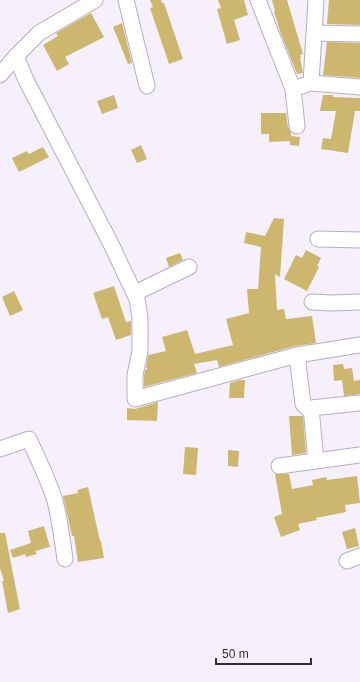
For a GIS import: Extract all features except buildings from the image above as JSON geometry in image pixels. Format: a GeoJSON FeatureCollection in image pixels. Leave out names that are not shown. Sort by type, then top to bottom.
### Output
{"type":"FeatureCollection","features":[{"type":"Feature","properties":{"kind":"street"},"geometry":{"type":"LineString","coordinates":[[0,75],[38,33],[95,0]]}},
{"type":"Feature","properties":{"kind":"street"},"geometry":{"type":"LineString","coordinates":[[126,0],[148,86]]}},
{"type":"Feature","properties":{"kind":"street"},"geometry":{"type":"LineString","coordinates":[[258,0],[293,89],[297,126]]}},
{"type":"Feature","properties":{"kind":"street"},"geometry":{"type":"LineString","coordinates":[[311,83],[316,0]]}},
{"type":"Feature","properties":{"kind":"street"},"geometry":{"type":"LineString","coordinates":[[314,34],[360,34]]}},
{"type":"Feature","properties":{"kind":"street"},"geometry":{"type":"LineString","coordinates":[[16,56],[26,80],[135,293],[140,318],[140,352],[135,376],[136,399],[296,355],[360,346]]}},
{"type":"Feature","properties":{"kind":"street"},"geometry":{"type":"LineString","coordinates":[[293,89],[311,83],[360,87]]}},
{"type":"Feature","properties":{"kind":"street"},"geometry":{"type":"LineString","coordinates":[[318,240],[360,240]]}},
{"type":"Feature","properties":{"kind":"street"},"geometry":{"type":"LineString","coordinates":[[135,293],[189,267]]}},
{"type":"Feature","properties":{"kind":"street"},"geometry":{"type":"LineString","coordinates":[[312,302],[360,302]]}},
{"type":"Feature","properties":{"kind":"street"},"geometry":{"type":"LineString","coordinates":[[296,355],[303,404],[307,408],[360,403]]}},
{"type":"Feature","properties":{"kind":"street"},"geometry":{"type":"LineString","coordinates":[[311,408],[316,461]]}},
{"type":"Feature","properties":{"kind":"street"},"geometry":{"type":"LineString","coordinates":[[0,449],[29,439],[42,466],[54,501],[61,527],[65,558]]}},
{"type":"Feature","properties":{"kind":"street"},"geometry":{"type":"LineString","coordinates":[[279,466],[360,455]]}}]}
